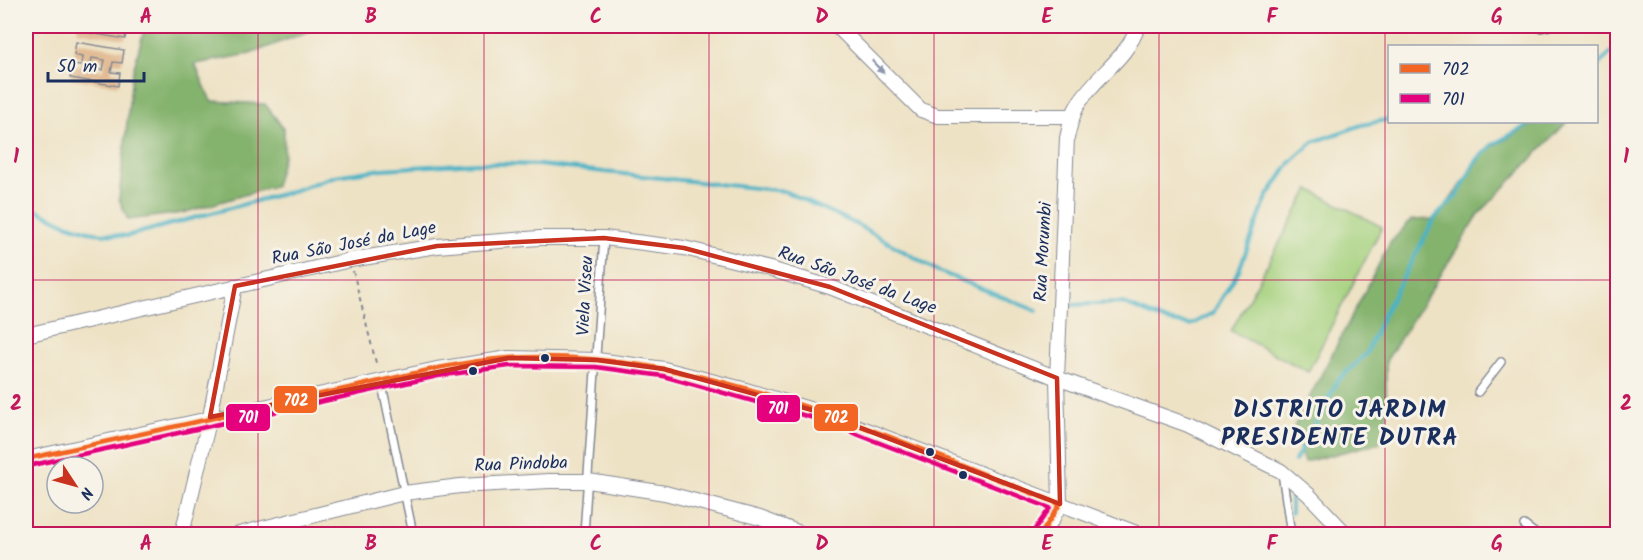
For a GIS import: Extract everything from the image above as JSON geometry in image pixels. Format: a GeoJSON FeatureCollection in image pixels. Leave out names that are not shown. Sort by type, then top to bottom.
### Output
{"type":"FeatureCollection","features":[{"type":"Feature","properties":{"kind":"street"},"geometry":{"type":"LineString","coordinates":[[837,26],[921,110],[938,116],[1072,116]]}},
{"type":"Feature","properties":{"kind":"street","name":"Rua Morumbi"},"geometry":{"type":"LineString","coordinates":[[1059,504],[1057,378],[1067,138],[1072,116],[1080,100],[1127,51],[1138,26]]}},
{"type":"Feature","properties":{"kind":"street","name":"Rua São José da Lage"},"geometry":{"type":"LineString","coordinates":[[26,335],[350,260],[437,246],[539,238],[604,238],[684,248],[770,268],[830,287],[1057,378],[1188,425],[1281,471],[1308,494],[1346,534]]}},
{"type":"Feature","properties":{"kind":"street"},"geometry":{"type":"LineString","coordinates":[[182,534],[210,417],[235,286]]}},
{"type":"Feature","properties":{"kind":"street"},"geometry":{"type":"LineString","coordinates":[[26,459],[381,380],[509,358],[597,360],[664,369],[819,412],[1139,534]]}},
{"type":"Feature","properties":{"kind":"street","name":"Rua Pindoba"},"geometry":{"type":"LineString","coordinates":[[239,534],[404,493],[459,486],[588,481],[665,493],[760,518],[803,534]]}},
{"type":"Feature","properties":{"kind":"street"},"geometry":{"type":"LineString","coordinates":[[1041,534],[1052,520],[1059,504]]}},
{"type":"Feature","properties":{"kind":"lane"},"geometry":{"type":"LineString","coordinates":[[1535,26],[1540,28],[1550,26]]}},
{"type":"Feature","properties":{"kind":"lane","name":"Viela Viseu"},"geometry":{"type":"LineString","coordinates":[[584,534],[604,238]]}},
{"type":"Feature","properties":{"kind":"lane"},"geometry":{"type":"LineString","coordinates":[[1478,392],[1501,362]]}},
{"type":"Feature","properties":{"kind":"lane"},"geometry":{"type":"LineString","coordinates":[[381,380],[413,534]]}},
{"type":"Feature","properties":{"kind":"lane"},"geometry":{"type":"LineString","coordinates":[[1281,471],[1291,534]]}},
{"type":"Feature","properties":{"kind":"lane"},"geometry":{"type":"LineString","coordinates":[[1524,525],[1536,534]]}},
{"type":"Feature","properties":{"kind":"path"},"geometry":{"type":"LineString","coordinates":[[350,260],[381,380]]}},
{"type":"Feature","properties":{"kind":"highlighted area"},"geometry":{"type":"Polygon","coordinates":[[[604,238],[684,248],[830,287],[1057,378],[1060,504],[819,412],[664,369],[597,360],[509,358],[210,417],[235,286],[437,246],[604,238]]]}},
{"type":"Feature","properties":{"kind":"green space"},"geometry":{"type":"Polygon","coordinates":[[[145,26],[322,26],[250,54],[195,64],[211,101],[265,104],[284,129],[284,154],[275,186],[183,213],[128,220],[119,199],[132,75],[145,26]]]}},
{"type":"Feature","properties":{"kind":"green space"},"geometry":{"type":"Polygon","coordinates":[[[1535,123],[1566,123],[1479,214],[1386,361],[1387,441],[1304,462],[1293,429],[1390,243],[1411,220],[1436,219],[1486,150],[1535,123]]]}},
{"type":"Feature","properties":{"kind":"green space"},"geometry":{"type":"Polygon","coordinates":[[[1309,189],[1382,227],[1308,372],[1231,331],[1309,189]]]}},
{"type":"Feature","properties":{"kind":"building"},"geometry":{"type":"Polygon","coordinates":[[[78,26],[127,26],[125,39],[77,31],[78,26]]]}},
{"type":"Feature","properties":{"kind":"building"},"geometry":{"type":"Polygon","coordinates":[[[76,42],[124,50],[122,63],[113,62],[111,72],[120,73],[118,86],[70,78],[72,65],[81,66],[82,57],[74,55],[76,42]],[[92,58],[90,68],[103,70],[105,60],[92,58]]]}},
{"type":"Feature","properties":{"kind":"waterway"},"geometry":{"type":"LineString","coordinates":[[1598,65],[1618,46]]}},
{"type":"Feature","properties":{"kind":"waterway"},"geometry":{"type":"LineString","coordinates":[[1068,305],[1122,303],[1166,321],[1190,325],[1213,313],[1239,270],[1267,197],[1291,162],[1313,142],[1362,125],[1388,119]]}},
{"type":"Feature","properties":{"kind":"waterway"},"geometry":{"type":"LineString","coordinates":[[1295,461],[1338,380],[1366,354],[1384,313],[1435,218],[1458,194],[1476,161],[1492,145],[1532,123]]}},
{"type":"Feature","properties":{"kind":"waterway"},"geometry":{"type":"LineString","coordinates":[[26,205],[66,224],[95,233],[127,236],[293,191],[335,176],[383,169],[476,163],[539,165],[784,191],[856,224],[938,271],[1037,311]]}},
{"type":"Feature","properties":{"kind":"waterway"},"geometry":{"type":"LineString","coordinates":[[1291,496],[1291,513]]}},
{"type":"Feature","properties":{"kind":"transit line","name":"702"},"geometry":{"type":"LineString","coordinates":[[26,459],[442,367],[509,358],[580,358],[651,366],[721,382],[791,402],[860,426],[1060,504],[1041,534]]}},
{"type":"Feature","properties":{"kind":"transit line","name":"701"},"geometry":{"type":"LineString","coordinates":[[28,466],[438,376],[509,366],[596,367],[663,376],[817,419],[1050,508],[1035,529]]}},
{"type":"Feature","properties":{"kind":"district","name":"DISTRITO JARDIM PRESIDENTE DUTRA"},"geometry":{"type":"Point","coordinates":[1340,424]}}]}
